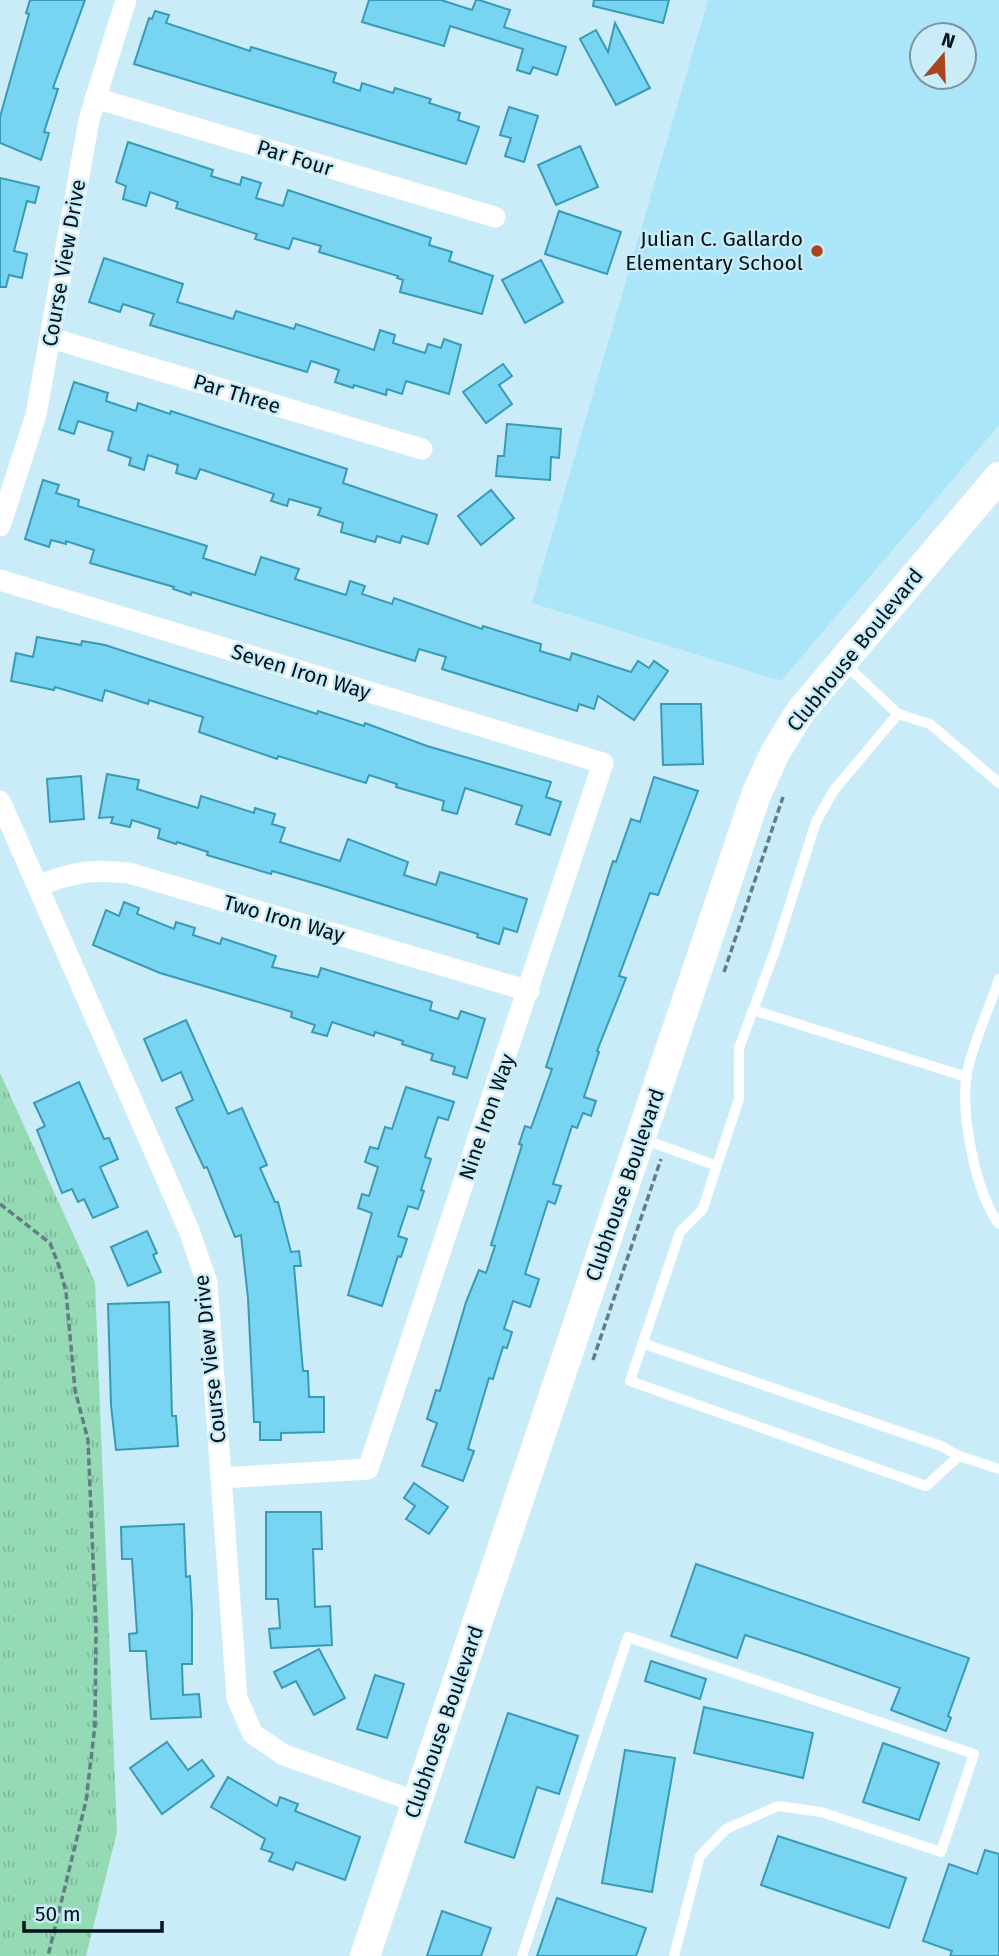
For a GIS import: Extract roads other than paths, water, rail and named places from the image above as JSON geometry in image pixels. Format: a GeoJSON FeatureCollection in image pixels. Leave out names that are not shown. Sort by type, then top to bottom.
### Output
{"type":"FeatureCollection","features":[{"type":"Feature","properties":{"kind":"street","name":"Course View Drive"},"geometry":{"type":"LineString","coordinates":[[0,526],[36,415],[89,120],[126,0]]}},
{"type":"Feature","properties":{"kind":"street","name":"Par Four"},"geometry":{"type":"LineString","coordinates":[[95,98],[495,217]]}},
{"type":"Feature","properties":{"kind":"street","name":"Par Three"},"geometry":{"type":"LineString","coordinates":[[51,338],[422,449]]}},
{"type":"Feature","properties":{"kind":"street","name":"Clubhouse Boulevard"},"geometry":{"type":"LineString","coordinates":[[365,1956],[756,795],[775,753],[800,712],[999,477]]}},
{"type":"Feature","properties":{"kind":"street","name":"Seven Iron Way"},"geometry":{"type":"LineString","coordinates":[[0,580],[603,763]]}},
{"type":"Feature","properties":{"kind":"street","name":"Nine Iron Way"},"geometry":{"type":"LineString","coordinates":[[221,1478],[368,1469],[603,763]]}},
{"type":"Feature","properties":{"kind":"street","name":"Course View Drive"},"geometry":{"type":"LineString","coordinates":[[0,801],[189,1230],[207,1283],[237,1698],[253,1734],[284,1755],[417,1802]]}},
{"type":"Feature","properties":{"kind":"street","name":"Two Iron Way"},"geometry":{"type":"LineString","coordinates":[[38,886],[67,874],[96,869],[129,873],[529,991]]}},
{"type":"Feature","properties":{"kind":"lane"},"geometry":{"type":"LineString","coordinates":[[842,662],[898,714],[930,724],[999,783]]}},
{"type":"Feature","properties":{"kind":"lane"},"geometry":{"type":"LineString","coordinates":[[898,714],[834,790],[816,822],[740,1048],[739,1099],[703,1209],[680,1232],[629,1381],[926,1486],[959,1456]]}},
{"type":"Feature","properties":{"kind":"lane"},"geometry":{"type":"LineString","coordinates":[[999,979],[967,1077],[967,1126],[987,1208],[999,1224]]}},
{"type":"Feature","properties":{"kind":"lane"},"geometry":{"type":"LineString","coordinates":[[754,1010],[967,1077]]}},
{"type":"Feature","properties":{"kind":"lane"},"geometry":{"type":"LineString","coordinates":[[640,1138],[717,1166]]}},
{"type":"Feature","properties":{"kind":"lane"},"geometry":{"type":"LineString","coordinates":[[642,1343],[941,1446],[959,1456],[999,1469]]}},
{"type":"Feature","properties":{"kind":"lane"},"geometry":{"type":"LineString","coordinates":[[522,1956],[628,1637],[974,1754],[941,1852],[821,1812],[778,1806],[726,1829],[700,1856],[674,1956]]}},
{"type":"Feature","properties":{"kind":"place","name":"Julian C. Gallardo Elementary School"},"geometry":{"type":"Point","coordinates":[817,251]}}]}
